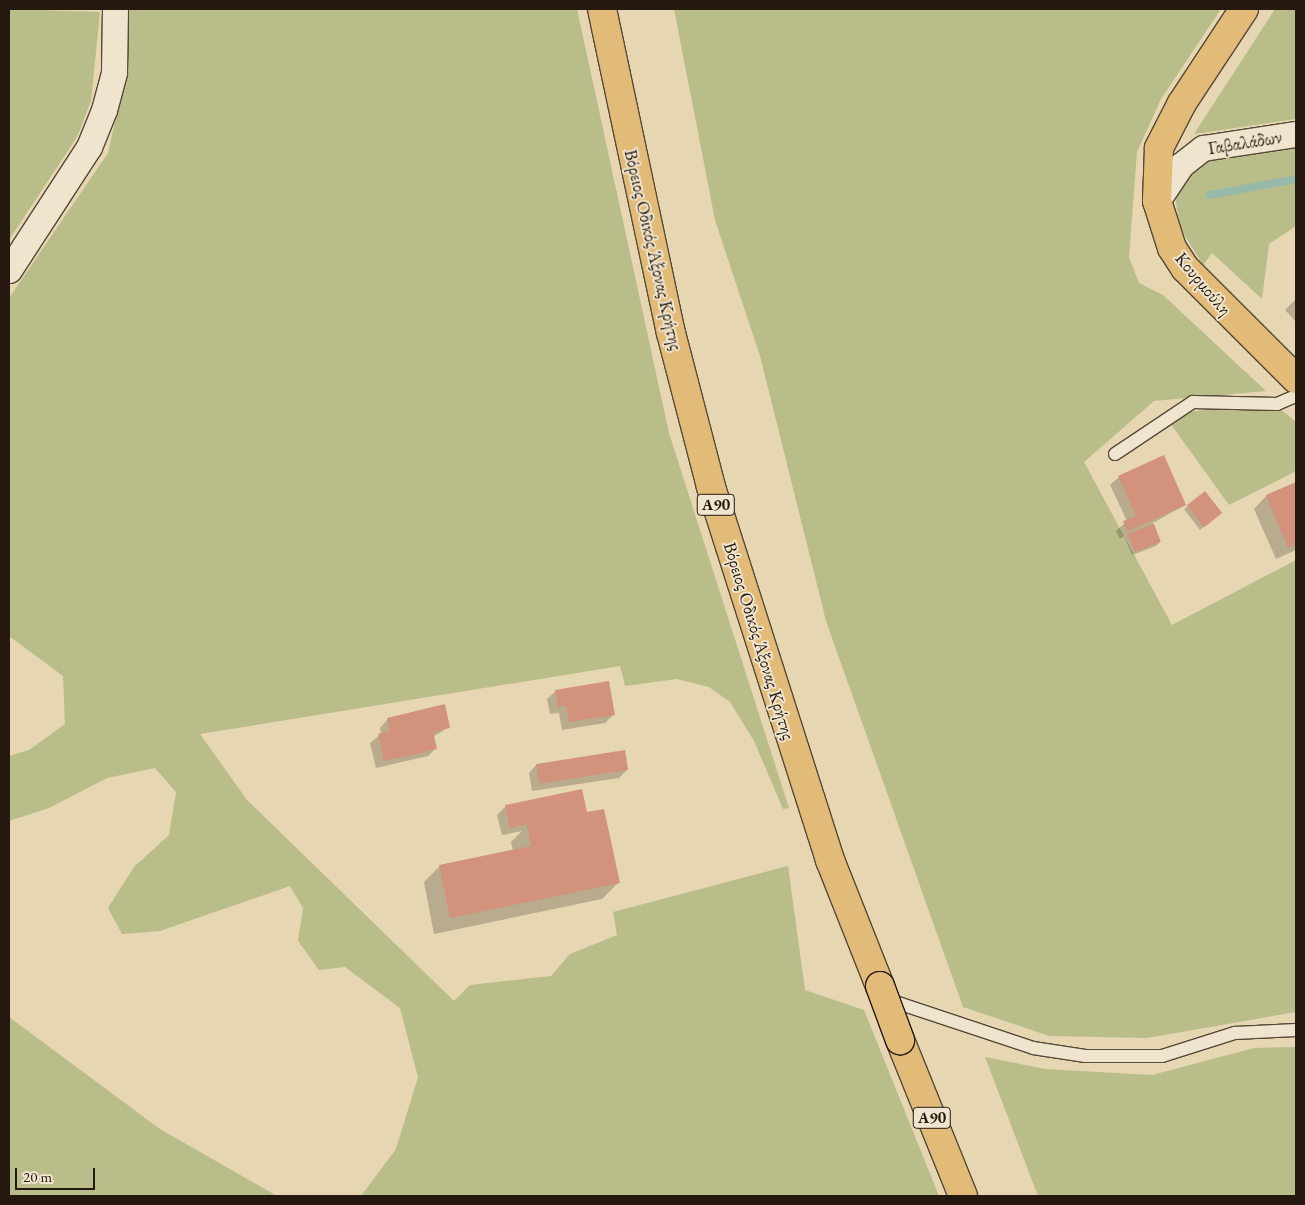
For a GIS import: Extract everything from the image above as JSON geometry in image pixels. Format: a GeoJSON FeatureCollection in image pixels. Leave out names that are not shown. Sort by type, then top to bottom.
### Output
{"type":"FeatureCollection","features":[{"type":"Feature","properties":{"kind":"main road","name":"Βόρειος Οδικός Άξονας Κρήτης"},"geometry":{"type":"LineString","coordinates":[[602,9],[671,332],[711,487],[830,860],[878,991],[900,1040],[963,1196]]}},
{"type":"Feature","properties":{"kind":"main road","name":"Κουρμούλη"},"geometry":{"type":"LineString","coordinates":[[1244,9],[1182,103],[1159,148],[1157,201],[1172,248],[1185,268],[1296,379]]}},
{"type":"Feature","properties":{"kind":"street"},"geometry":{"type":"LineString","coordinates":[[9,270],[89,147],[104,110],[114,72],[115,9]]}},
{"type":"Feature","properties":{"kind":"street","name":"Γαβαλάδων"},"geometry":{"type":"LineString","coordinates":[[1157,201],[1181,165],[1203,148],[1296,134]]}},
{"type":"Feature","properties":{"kind":"lane"},"geometry":{"type":"LineString","coordinates":[[1115,454],[1193,402],[1277,404],[1296,396]]}},
{"type":"Feature","properties":{"kind":"lane"},"geometry":{"type":"LineString","coordinates":[[878,991],[1033,1048],[1085,1056],[1162,1056],[1235,1033],[1296,1030]]}},
{"type":"Feature","properties":{"kind":"green space"},"geometry":{"type":"Polygon","coordinates":[[[9,9],[100,12],[91,101],[77,137],[9,240],[9,9]]]}},
{"type":"Feature","properties":{"kind":"green space"},"geometry":{"type":"Polygon","coordinates":[[[125,9],[577,9],[669,433],[789,808],[783,809],[754,741],[730,702],[709,687],[677,679],[625,686],[620,666],[200,734],[247,800],[454,1001],[470,985],[551,976],[570,954],[617,935],[613,912],[788,866],[805,990],[864,1010],[939,1196],[361,1196],[396,1149],[418,1077],[400,1008],[345,967],[319,970],[298,941],[303,908],[290,886],[160,931],[122,934],[108,908],[134,867],[169,835],[176,792],[155,768],[107,778],[49,808],[9,821],[9,756],[29,750],[65,724],[63,676],[9,636],[9,298],[108,153],[124,82],[125,9]]]}},
{"type":"Feature","properties":{"kind":"green space"},"geometry":{"type":"Polygon","coordinates":[[[674,9],[1221,9],[1161,99],[1137,152],[1129,257],[1139,283],[1163,295],[1266,391],[1154,401],[1084,462],[1172,625],[1296,560],[1296,1012],[1147,1038],[1049,1036],[963,1007],[826,621],[760,356],[715,220],[674,9]]]}},
{"type":"Feature","properties":{"kind":"green space"},"geometry":{"type":"Polygon","coordinates":[[[1275,9],[1296,9],[1296,119],[1194,134],[1275,9]]]}},
{"type":"Feature","properties":{"kind":"green space"},"geometry":{"type":"Polygon","coordinates":[[[1296,145],[1296,226],[1269,244],[1262,299],[1212,253],[1203,265],[1180,228],[1174,191],[1201,162],[1296,145]]]}},
{"type":"Feature","properties":{"kind":"green space"},"geometry":{"type":"Polygon","coordinates":[[[1210,409],[1283,411],[1296,422],[1296,471],[1229,505],[1170,423],[1188,412],[1210,409]]]}},
{"type":"Feature","properties":{"kind":"green space"},"geometry":{"type":"Polygon","coordinates":[[[9,1017],[160,1129],[277,1196],[9,1196],[9,1017]]]}},
{"type":"Feature","properties":{"kind":"green space"},"geometry":{"type":"Polygon","coordinates":[[[1296,1047],[1296,1196],[1038,1196],[985,1057],[1045,1069],[1152,1075],[1254,1048],[1296,1047]]]}},
{"type":"Feature","properties":{"kind":"building"},"geometry":{"type":"Polygon","coordinates":[[[1164,455],[1186,505],[1128,531],[1123,521],[1136,516],[1118,476],[1164,455]]]}},
{"type":"Feature","properties":{"kind":"building"},"geometry":{"type":"Polygon","coordinates":[[[1296,482],[1296,544],[1288,548],[1266,495],[1296,482]]]}},
{"type":"Feature","properties":{"kind":"building"},"geometry":{"type":"Polygon","coordinates":[[[1205,491],[1222,513],[1204,527],[1187,505],[1205,491]]]}},
{"type":"Feature","properties":{"kind":"building"},"geometry":{"type":"Polygon","coordinates":[[[1154,524],[1161,542],[1135,552],[1128,534],[1154,524]]]}},
{"type":"Feature","properties":{"kind":"building"},"geometry":{"type":"Polygon","coordinates":[[[609,681],[615,715],[569,722],[566,706],[558,707],[555,690],[609,681]]]}},
{"type":"Feature","properties":{"kind":"building"},"geometry":{"type":"Polygon","coordinates":[[[445,704],[450,728],[433,732],[437,749],[384,761],[378,734],[390,731],[387,718],[445,704]]]}},
{"type":"Feature","properties":{"kind":"building"},"geometry":{"type":"Polygon","coordinates":[[[625,750],[628,770],[539,784],[536,764],[625,750]]]}},
{"type":"Feature","properties":{"kind":"building"},"geometry":{"type":"Polygon","coordinates":[[[582,789],[587,812],[604,809],[620,883],[450,918],[439,865],[531,846],[527,824],[510,828],[505,805],[582,789]]]}},
{"type":"Feature","properties":{"kind":"waterway"},"geometry":{"type":"LineString","coordinates":[[1210,195],[1296,179]]}}]}
